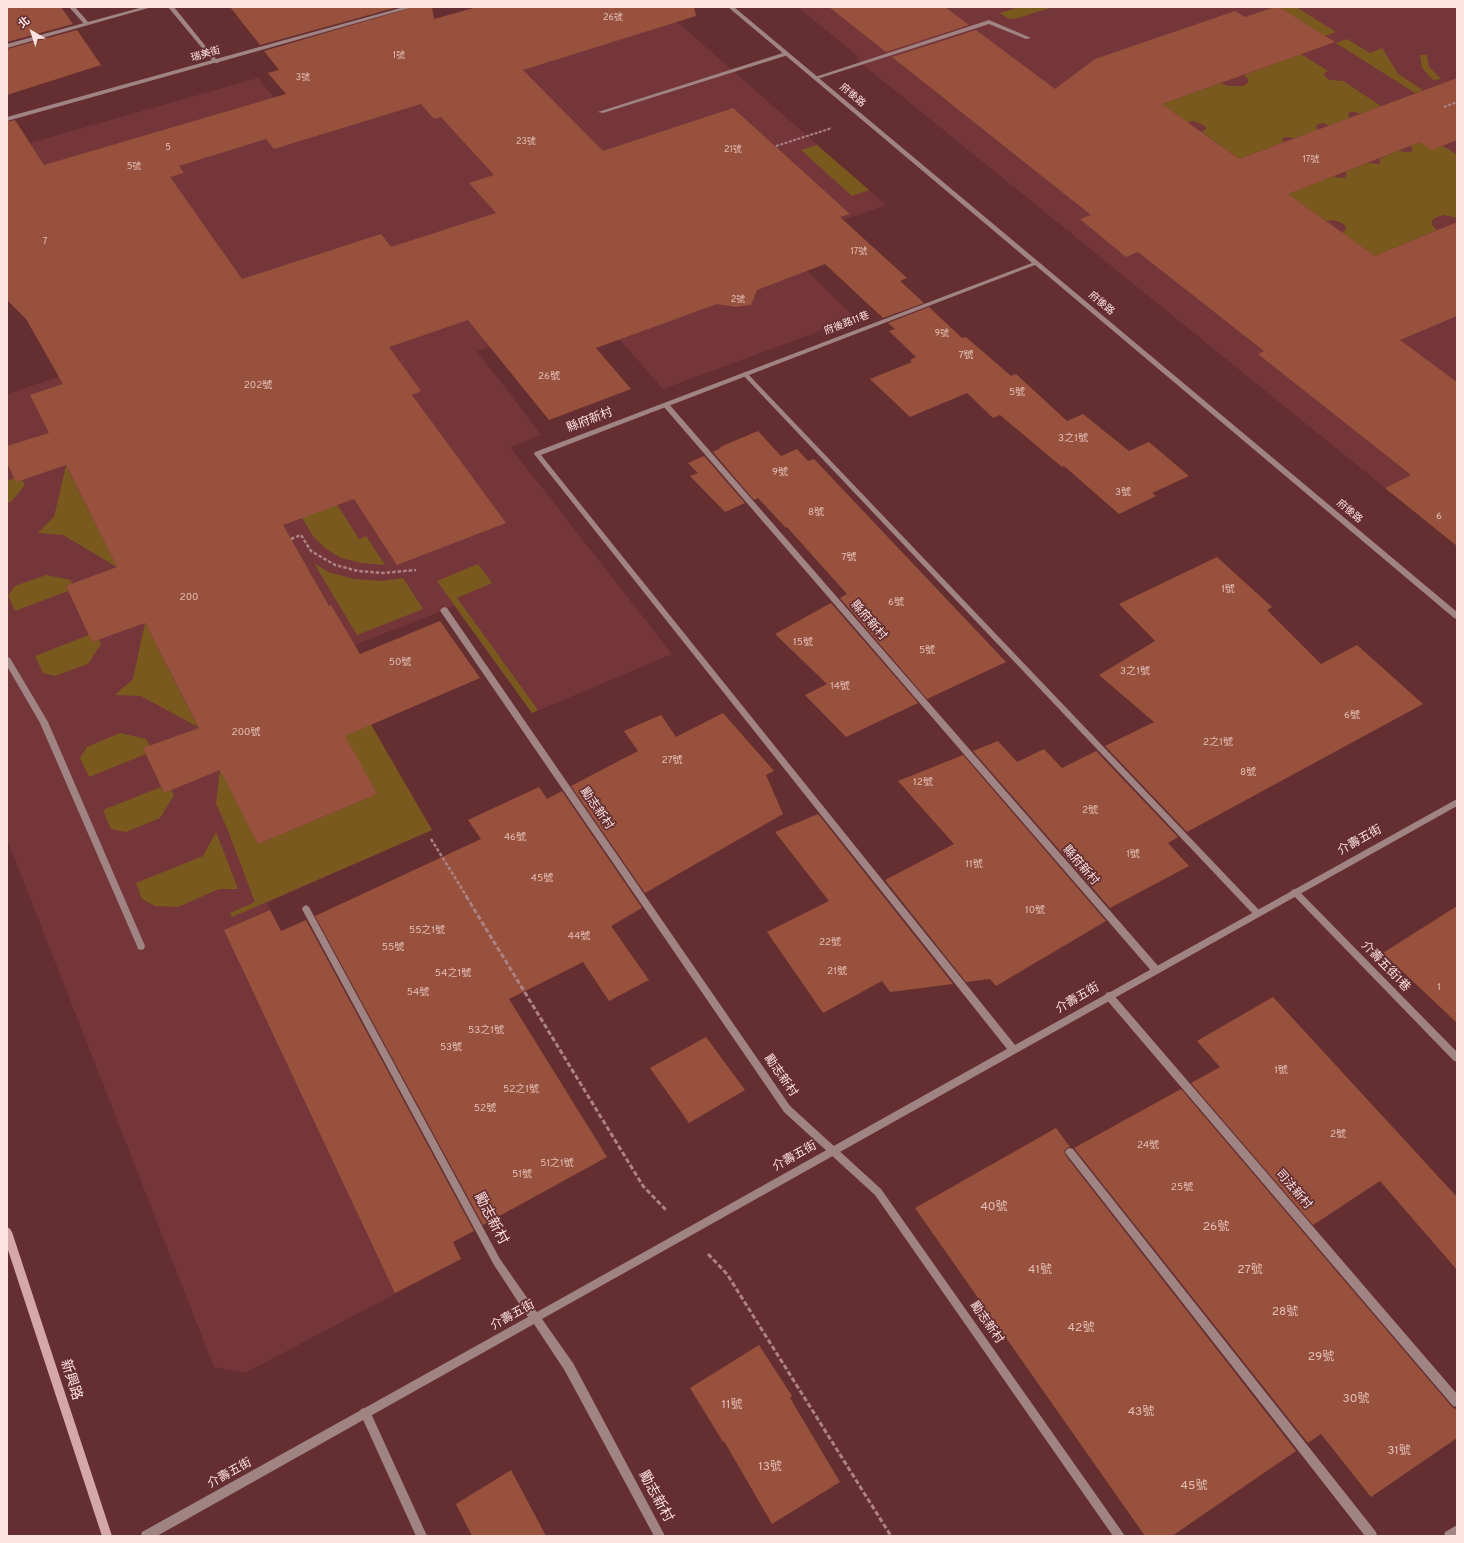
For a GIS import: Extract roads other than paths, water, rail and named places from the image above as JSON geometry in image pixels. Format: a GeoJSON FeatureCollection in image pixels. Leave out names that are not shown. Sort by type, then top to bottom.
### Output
{"type":"FeatureCollection","features":[{"type":"Feature","properties":{"kind":"street"},"geometry":{"type":"LineString","coordinates":[[72,7],[87,24]]}},
{"type":"Feature","properties":{"kind":"street"},"geometry":{"type":"LineString","coordinates":[[7,46],[149,7]]}},
{"type":"Feature","properties":{"kind":"street"},"geometry":{"type":"LineString","coordinates":[[171,7],[216,62]]}},
{"type":"Feature","properties":{"kind":"street","name":"瑞美街"},"geometry":{"type":"LineString","coordinates":[[7,119],[410,7]]}},
{"type":"Feature","properties":{"kind":"street","name":"府後路"},"geometry":{"type":"LineString","coordinates":[[731,7],[1457,616]]}},
{"type":"Feature","properties":{"kind":"street"},"geometry":{"type":"LineString","coordinates":[[815,78],[989,22],[1028,38]]}},
{"type":"Feature","properties":{"kind":"street"},"geometry":{"type":"LineString","coordinates":[[601,112],[786,54]]}},
{"type":"Feature","properties":{"kind":"street","name":"府後路11巷"},"geometry":{"type":"LineString","coordinates":[[666,405],[1036,263]]}},
{"type":"Feature","properties":{"kind":"street"},"geometry":{"type":"LineString","coordinates":[[745,374],[1257,913]]}},
{"type":"Feature","properties":{"kind":"street","name":"縣府新村"},"geometry":{"type":"LineString","coordinates":[[1013,1050],[537,454],[666,405],[1156,970]]}},
{"type":"Feature","properties":{"kind":"street","name":"勵志新村"},"geometry":{"type":"LineString","coordinates":[[444,610],[787,1109],[878,1192],[1120,1536]]}},
{"type":"Feature","properties":{"kind":"street"},"geometry":{"type":"LineString","coordinates":[[7,660],[44,722],[141,946]]}},
{"type":"Feature","properties":{"kind":"street","name":"介壽五街"},"geometry":{"type":"LineString","coordinates":[[146,1536],[1457,802]]}},
{"type":"Feature","properties":{"kind":"street","name":"介壽五街1巷"},"geometry":{"type":"LineString","coordinates":[[1295,892],[1457,1058]]}},
{"type":"Feature","properties":{"kind":"street","name":"勵志新村"},"geometry":{"type":"LineString","coordinates":[[306,909],[497,1262],[569,1367],[660,1536]]}},
{"type":"Feature","properties":{"kind":"street","name":"司法新村"},"geometry":{"type":"LineString","coordinates":[[1109,996],[1457,1402]]}},
{"type":"Feature","properties":{"kind":"street"},"geometry":{"type":"LineString","coordinates":[[1070,1152],[1372,1536]]}},
{"type":"Feature","properties":{"kind":"street","name":"新興路"},"geometry":{"type":"LineString","coordinates":[[7,1232],[107,1536]]}},
{"type":"Feature","properties":{"kind":"street"},"geometry":{"type":"LineString","coordinates":[[365,1413],[422,1536]]}},
{"type":"Feature","properties":{"kind":"street"},"geometry":{"type":"LineString","coordinates":[[1449,1536],[1457,1530]]}}]}
